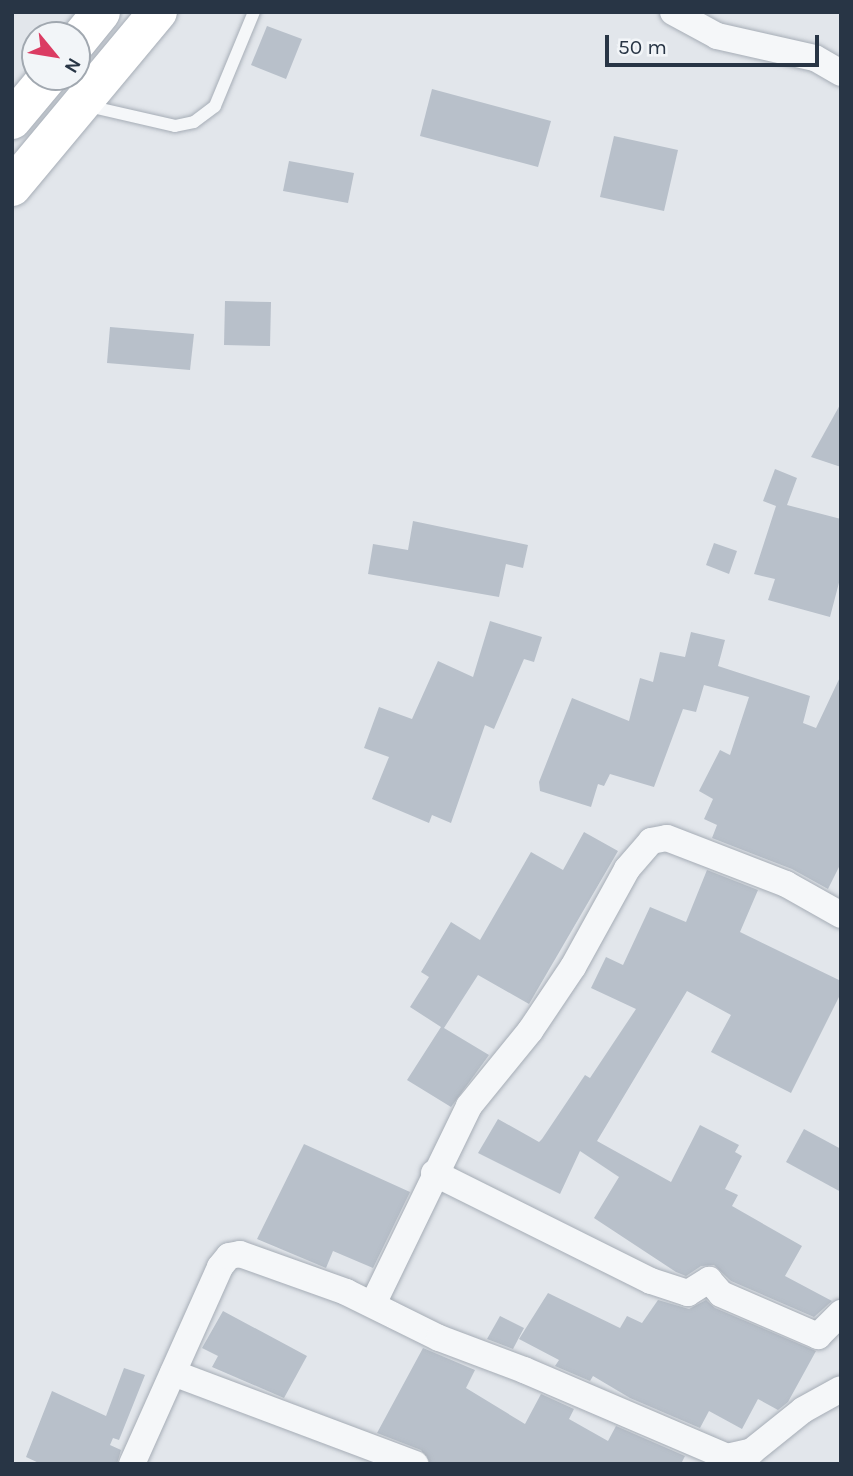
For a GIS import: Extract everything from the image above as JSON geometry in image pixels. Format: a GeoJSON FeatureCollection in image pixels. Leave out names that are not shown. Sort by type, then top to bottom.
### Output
{"type":"FeatureCollection","features":[{"type":"Feature","properties":{"kind":"main road"},"geometry":{"type":"LineString","coordinates":[[12,187],[158,12]]}},
{"type":"Feature","properties":{"kind":"main road"},"geometry":{"type":"LineString","coordinates":[[12,120],[36,91]]}},
{"type":"Feature","properties":{"kind":"street"},"geometry":{"type":"LineString","coordinates":[[673,12],[717,36],[815,58],[841,74]]}},
{"type":"Feature","properties":{"kind":"street"},"geometry":{"type":"LineString","coordinates":[[373,1304],[434,1173],[469,1106],[530,1031],[573,967],[627,869],[651,841],[667,838],[786,884],[841,915]]}},
{"type":"Feature","properties":{"kind":"street"},"geometry":{"type":"LineString","coordinates":[[434,1173],[652,1281],[688,1293],[709,1280],[721,1294],[818,1336],[841,1313]]}},
{"type":"Feature","properties":{"kind":"street"},"geometry":{"type":"LineString","coordinates":[[132,1464],[229,1256],[260,1259],[373,1304],[439,1338],[524,1370],[727,1457],[752,1451],[803,1410],[841,1389]]}},
{"type":"Feature","properties":{"kind":"street"},"geometry":{"type":"LineString","coordinates":[[173,1374],[415,1464]]}},
{"type":"Feature","properties":{"kind":"lane"},"geometry":{"type":"LineString","coordinates":[[81,104],[175,126],[194,122],[215,106],[254,12]]}},
{"type":"Feature","properties":{"kind":"building"},"geometry":{"type":"Polygon","coordinates":[[[267,26],[302,39],[286,79],[251,65],[267,26]]]}},
{"type":"Feature","properties":{"kind":"building"},"geometry":{"type":"Polygon","coordinates":[[[432,89],[551,121],[538,167],[420,136],[432,89]]]}},
{"type":"Feature","properties":{"kind":"building"},"geometry":{"type":"Polygon","coordinates":[[[614,136],[678,150],[664,211],[600,197],[614,136]]]}},
{"type":"Feature","properties":{"kind":"building"},"geometry":{"type":"Polygon","coordinates":[[[289,161],[354,173],[348,203],[283,191],[289,161]]]}},
{"type":"Feature","properties":{"kind":"building"},"geometry":{"type":"Polygon","coordinates":[[[225,301],[271,302],[270,346],[224,345],[225,301]]]}},
{"type":"Feature","properties":{"kind":"building"},"geometry":{"type":"Polygon","coordinates":[[[110,327],[194,334],[190,370],[107,363],[110,327]]]}},
{"type":"Feature","properties":{"kind":"building"},"geometry":{"type":"Polygon","coordinates":[[[841,403],[841,467],[811,457],[841,403]]]}},
{"type":"Feature","properties":{"kind":"building"},"geometry":{"type":"Polygon","coordinates":[[[775,469],[797,478],[787,505],[841,519],[841,575],[830,617],[768,600],[775,579],[754,574],[776,506],[763,501],[775,469]]]}},
{"type":"Feature","properties":{"kind":"building"},"geometry":{"type":"Polygon","coordinates":[[[413,521],[528,545],[523,568],[506,564],[499,597],[368,574],[373,544],[408,550],[413,521]]]}},
{"type":"Feature","properties":{"kind":"building"},"geometry":{"type":"Polygon","coordinates":[[[714,543],[737,551],[729,574],[706,565],[714,543]]]}},
{"type":"Feature","properties":{"kind":"building"},"geometry":{"type":"Polygon","coordinates":[[[490,621],[542,637],[534,662],[524,659],[494,729],[485,725],[451,823],[432,815],[429,823],[372,799],[389,757],[364,748],[379,707],[412,719],[438,661],[473,677],[490,621]]]}},
{"type":"Feature","properties":{"kind":"building"},"geometry":{"type":"Polygon","coordinates":[[[691,632],[725,640],[718,666],[810,696],[803,723],[816,728],[841,675],[841,863],[828,889],[792,869],[712,838],[717,825],[704,819],[713,799],[699,791],[720,750],[730,755],[749,697],[704,685],[696,712],[683,709],[654,787],[610,774],[604,786],[598,784],[591,807],[540,791],[539,782],[572,698],[629,721],[640,678],[653,682],[660,652],[685,657],[691,632]]]}},
{"type":"Feature","properties":{"kind":"building"},"geometry":{"type":"Polygon","coordinates":[[[584,832],[618,851],[529,1004],[478,975],[444,1028],[489,1055],[451,1107],[407,1080],[441,1027],[410,1007],[429,977],[421,972],[451,922],[480,940],[531,852],[563,870],[584,832]]]}},
{"type":"Feature","properties":{"kind":"building"},"geometry":{"type":"Polygon","coordinates":[[[707,870],[758,890],[740,932],[841,981],[841,993],[791,1093],[711,1052],[731,1015],[687,991],[597,1141],[671,1182],[700,1125],[739,1145],[735,1152],[742,1156],[725,1189],[738,1195],[732,1206],[802,1246],[785,1276],[832,1301],[814,1317],[731,1281],[714,1265],[701,1266],[686,1276],[676,1272],[594,1218],[619,1177],[580,1151],[560,1194],[478,1153],[498,1119],[539,1142],[542,1139],[585,1075],[590,1078],[636,1009],[591,988],[606,957],[623,965],[650,907],[686,922],[707,870]]]}},
{"type":"Feature","properties":{"kind":"building"},"geometry":{"type":"Polygon","coordinates":[[[804,1129],[841,1149],[841,1192],[786,1162],[804,1129]]]}},
{"type":"Feature","properties":{"kind":"building"},"geometry":{"type":"Polygon","coordinates":[[[304,1144],[410,1192],[373,1268],[333,1251],[326,1268],[257,1239],[304,1144]]]}},
{"type":"Feature","properties":{"kind":"building"},"geometry":{"type":"Polygon","coordinates":[[[548,1293],[620,1328],[627,1316],[642,1323],[658,1300],[689,1309],[706,1300],[715,1308],[816,1351],[788,1402],[778,1410],[758,1399],[742,1429],[709,1411],[700,1428],[630,1398],[593,1376],[590,1381],[555,1366],[559,1360],[519,1339],[548,1293]]]}},
{"type":"Feature","properties":{"kind":"building"},"geometry":{"type":"Polygon","coordinates":[[[223,1311],[307,1356],[284,1398],[212,1367],[218,1356],[202,1348],[223,1311]]]}},
{"type":"Feature","properties":{"kind":"building"},"geometry":{"type":"Polygon","coordinates":[[[500,1316],[524,1328],[513,1349],[487,1339],[500,1316]]]}},
{"type":"Feature","properties":{"kind":"building"},"geometry":{"type":"Polygon","coordinates":[[[423,1348],[475,1370],[466,1388],[525,1424],[541,1394],[574,1409],[569,1419],[608,1441],[616,1426],[685,1456],[681,1464],[430,1464],[421,1450],[377,1433],[423,1348]]]}},
{"type":"Feature","properties":{"kind":"building"},"geometry":{"type":"Polygon","coordinates":[[[124,1368],[145,1375],[119,1440],[113,1438],[110,1445],[121,1450],[117,1464],[41,1464],[26,1457],[52,1391],[106,1416],[124,1368]]]}}]}
